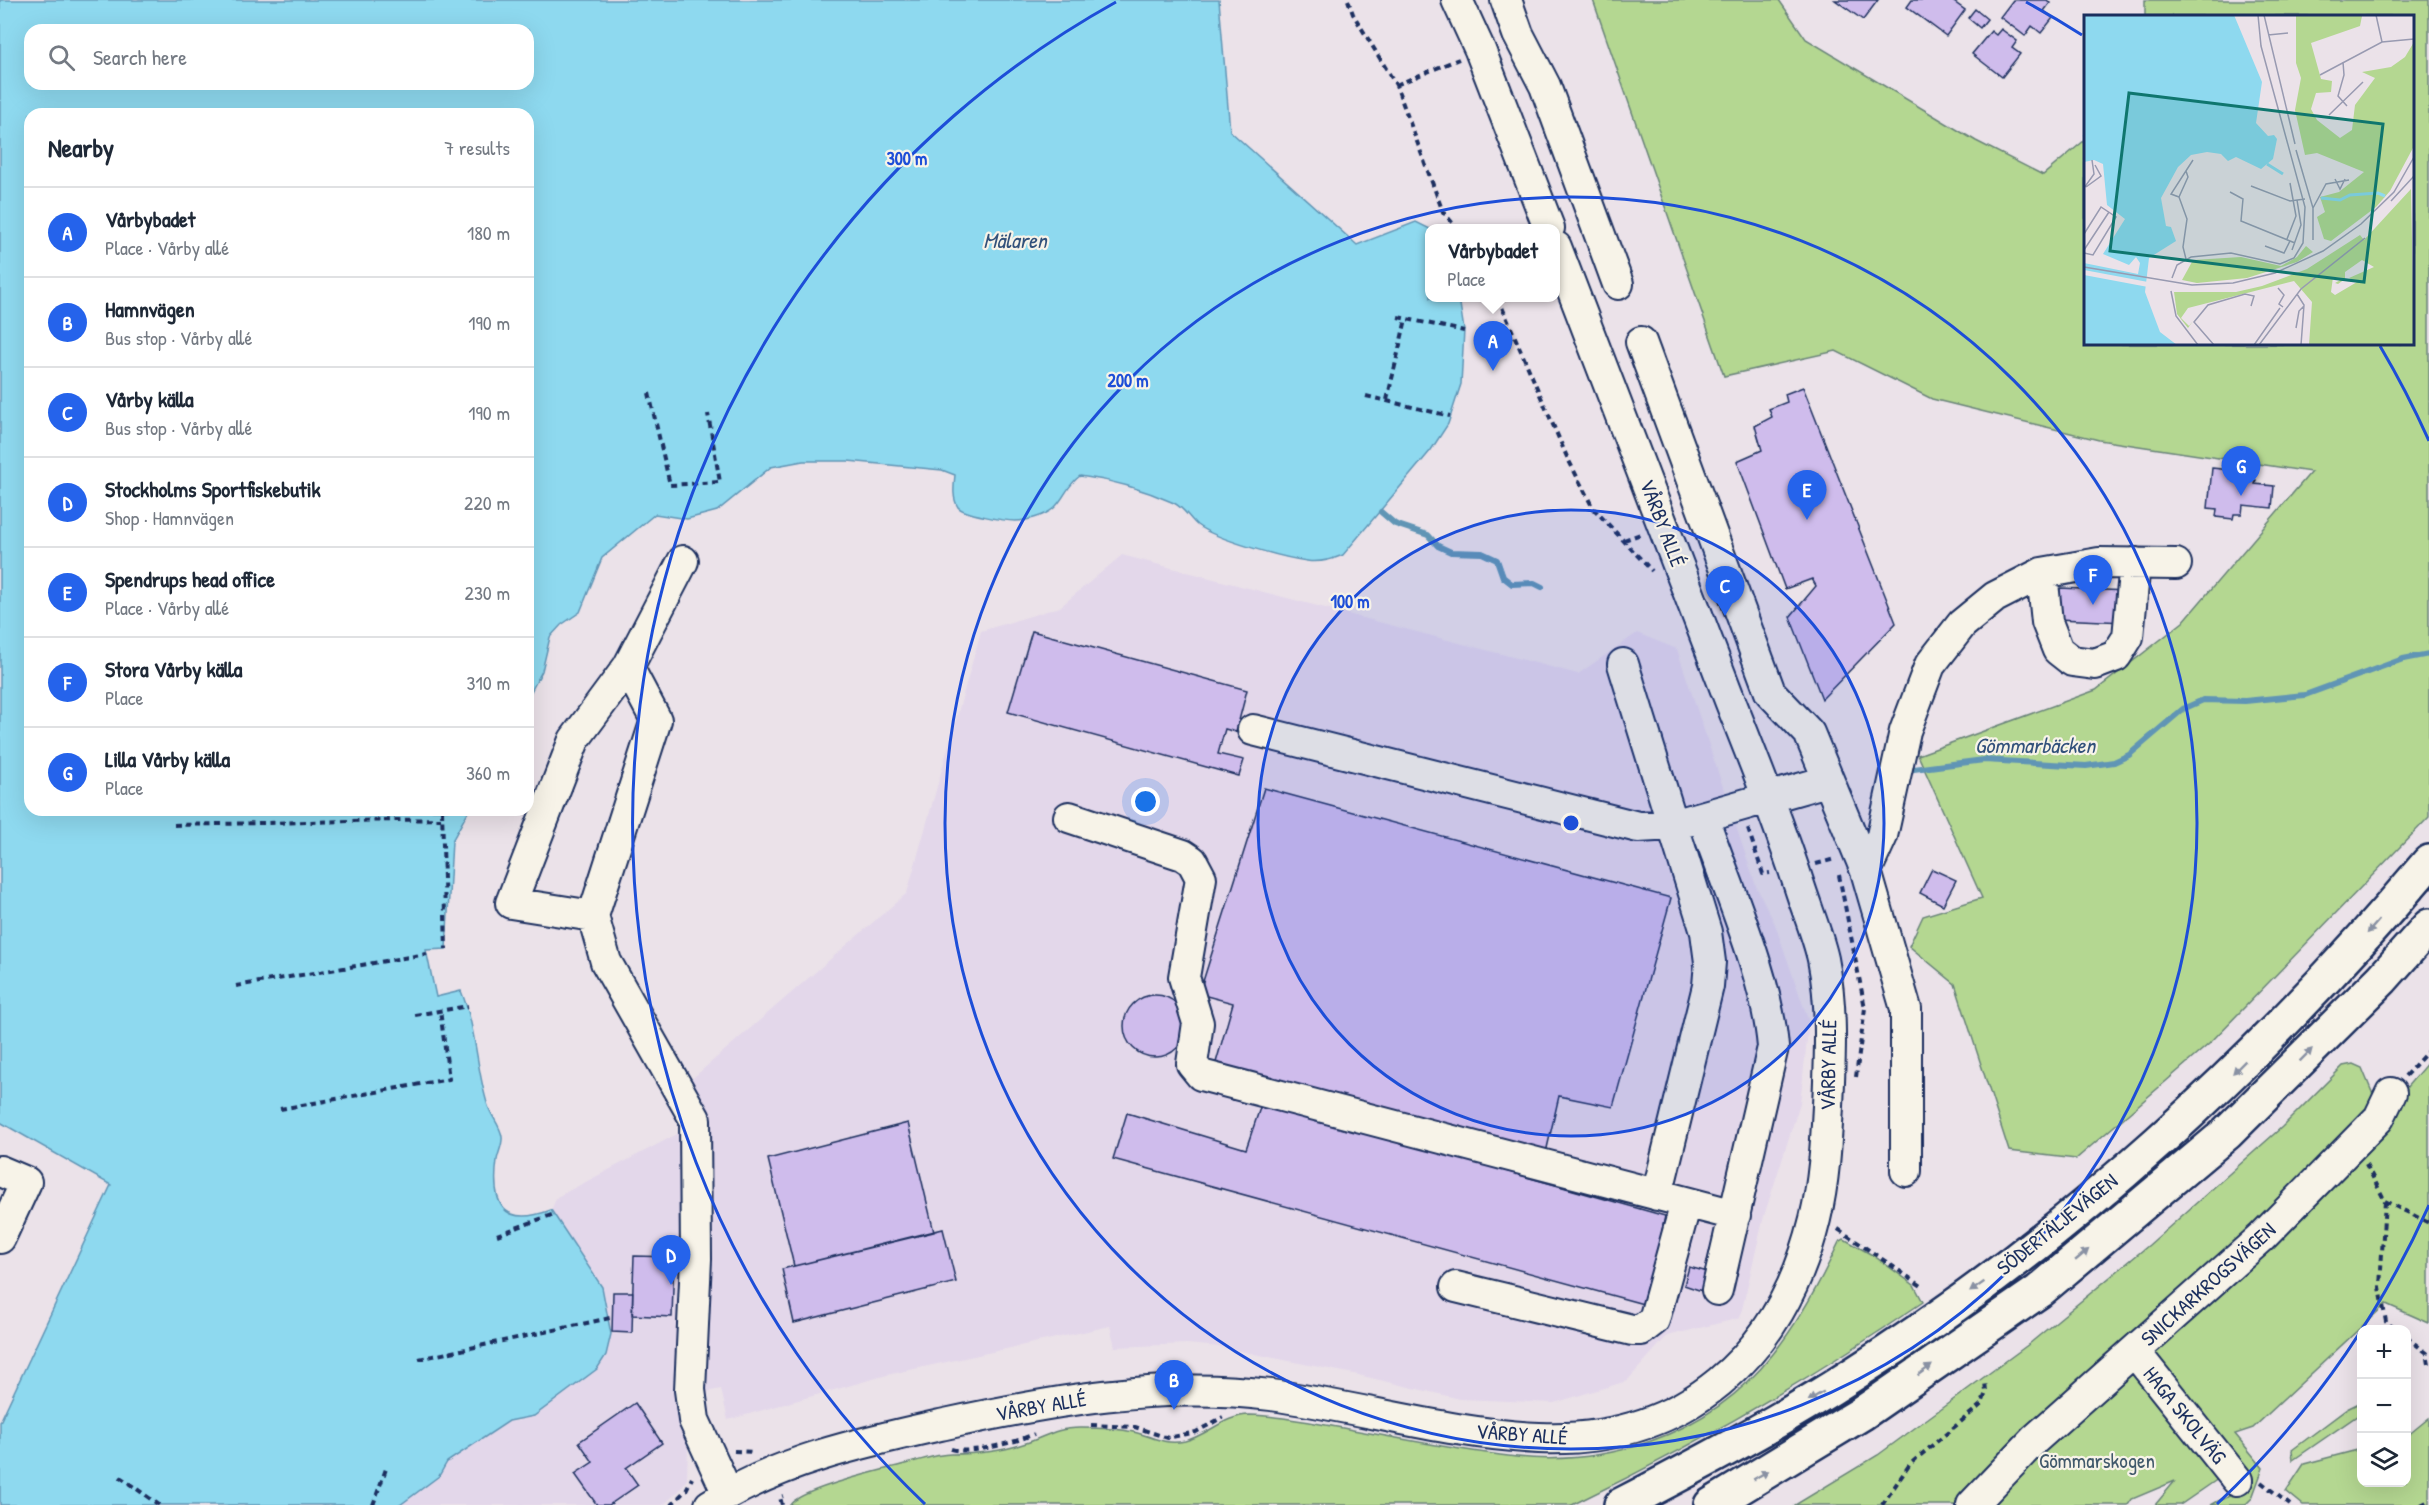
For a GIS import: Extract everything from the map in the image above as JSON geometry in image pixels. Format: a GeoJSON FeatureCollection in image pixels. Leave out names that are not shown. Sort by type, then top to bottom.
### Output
{"type":"FeatureCollection","features":[{"type":"Feature","properties":{"kind":"highway","name":"SÖDERTÄLJEVÄGEN"},"geometry":{"type":"LineString","coordinates":[[1621,1505],[1680,1474],[1849,1377],[2013,1262],[2201,1106],[2341,965],[2429,862]]}},
{"type":"Feature","properties":{"kind":"highway","name":"SÖDERTÄLJEVÄGEN"},"geometry":{"type":"LineString","coordinates":[[1711,1505],[1861,1414],[2039,1291],[2227,1133],[2382,979],[2429,926]]}},
{"type":"Feature","properties":{"kind":"street"},"geometry":{"type":"LineString","coordinates":[[1457,0],[1480,50],[1547,224]]}},
{"type":"Feature","properties":{"kind":"street"},"geometry":{"type":"LineString","coordinates":[[1506,0],[1518,34],[1545,86],[1617,284]]}},
{"type":"Feature","properties":{"kind":"street","name":"VÅRBY ALLÉ"},"geometry":{"type":"LineString","coordinates":[[719,1499],[799,1462],[895,1435],[1069,1399],[1102,1395],[1198,1390],[1270,1395],[1488,1433],[1542,1438],[1588,1437],[1623,1431],[1676,1412],[1726,1377],[1759,1341],[1792,1284],[1817,1214],[1826,1149],[1832,1034],[1822,957],[1794,869],[1754,803],[1560,258]]}},
{"type":"Feature","properties":{"kind":"street"},"geometry":{"type":"LineString","coordinates":[[1641,342],[1770,692],[1809,733],[1866,871],[1906,1009],[1906,1170]]}},
{"type":"Feature","properties":{"kind":"street"},"geometry":{"type":"LineString","coordinates":[[593,916],[511,903],[574,740],[628,667],[682,561]]}},
{"type":"Feature","properties":{"kind":"street"},"geometry":{"type":"LineString","coordinates":[[1866,871],[1881,836],[1905,732],[1930,664],[1970,617],[1995,597],[2042,573],[2099,562],[2176,564]]}},
{"type":"Feature","properties":{"kind":"street"},"geometry":{"type":"LineString","coordinates":[[2042,573],[2047,622],[2058,650],[2072,661],[2095,664],[2116,656],[2128,637],[2135,563]]}},
{"type":"Feature","properties":{"kind":"street"},"geometry":{"type":"LineString","coordinates":[[1623,664],[1706,932],[1710,962],[1708,987],[1657,1195]]}},
{"type":"Feature","properties":{"kind":"street"},"geometry":{"type":"LineString","coordinates":[[628,667],[656,720],[593,916],[606,962],[695,1119],[696,1259],[690,1390],[694,1420],[719,1499]]}},
{"type":"Feature","properties":{"kind":"street"},"geometry":{"type":"LineString","coordinates":[[1253,730],[1638,827],[1673,825],[1827,781]]}},
{"type":"Feature","properties":{"kind":"street"},"geometry":{"type":"LineString","coordinates":[[1069,817],[1183,855],[1197,868],[1201,889],[1184,977],[1198,1023],[1191,1058],[1197,1072],[1735,1215]]}},
{"type":"Feature","properties":{"kind":"street"},"geometry":{"type":"LineString","coordinates":[[1703,817],[1759,979],[1772,1038],[1768,1076],[1717,1290]]}},
{"type":"Feature","properties":{"kind":"street","name":"SNICKARKROGSVÄGEN"},"geometry":{"type":"LineString","coordinates":[[1972,1505],[2034,1440],[2262,1237],[2379,1118],[2391,1093]]}},
{"type":"Feature","properties":{"kind":"street"},"geometry":{"type":"LineString","coordinates":[[0,1171],[26,1182],[0,1238]]}},
{"type":"Feature","properties":{"kind":"street"},"geometry":{"type":"LineString","coordinates":[[1456,1287],[1632,1330],[1641,1330],[1654,1320],[1686,1203]]}},
{"type":"Feature","properties":{"kind":"street","name":"HAGA SKOLVÄG"},"geometry":{"type":"LineString","coordinates":[[2134,1351],[2237,1480]]}},
{"type":"Feature","properties":{"kind":"path"},"geometry":{"type":"LineString","coordinates":[[1348,0],[1353,15],[1396,85],[1443,212],[1454,224]]}},
{"type":"Feature","properties":{"kind":"path"},"geometry":{"type":"LineString","coordinates":[[1500,302],[1567,457],[1593,508],[1655,573]]}},
{"type":"Feature","properties":{"kind":"path"},"geometry":{"type":"LineString","coordinates":[[1398,317],[1464,331]]}},
{"type":"Feature","properties":{"kind":"path"},"geometry":{"type":"LineString","coordinates":[[1387,400],[1406,318]]}},
{"type":"Feature","properties":{"kind":"path"},"geometry":{"type":"LineString","coordinates":[[649,393],[670,485],[720,482],[708,414]]}},
{"type":"Feature","properties":{"kind":"path"},"geometry":{"type":"LineString","coordinates":[[1366,396],[1450,416]]}},
{"type":"Feature","properties":{"kind":"path"},"geometry":{"type":"LineString","coordinates":[[1754,803],[1763,874],[1835,859]]}},
{"type":"Feature","properties":{"kind":"path"},"geometry":{"type":"LineString","coordinates":[[441,816],[446,949]]}},
{"type":"Feature","properties":{"kind":"path"},"geometry":{"type":"LineString","coordinates":[[174,825],[441,819]]}},
{"type":"Feature","properties":{"kind":"path"},"geometry":{"type":"LineString","coordinates":[[236,986],[427,954]]}},
{"type":"Feature","properties":{"kind":"path"},"geometry":{"type":"LineString","coordinates":[[415,1014],[468,1006]]}},
{"type":"Feature","properties":{"kind":"path"},"geometry":{"type":"LineString","coordinates":[[280,1110],[449,1078],[440,1011]]}},
{"type":"Feature","properties":{"kind":"path"},"geometry":{"type":"LineString","coordinates":[[2391,1093],[2429,1050]]}},
{"type":"Feature","properties":{"kind":"path"},"geometry":{"type":"LineString","coordinates":[[2355,1143],[2385,1201],[2380,1287],[2386,1322],[2391,1325]]}},
{"type":"Feature","properties":{"kind":"path"},"geometry":{"type":"LineString","coordinates":[[2385,1201],[2429,1223]]}},
{"type":"Feature","properties":{"kind":"path"},"geometry":{"type":"LineString","coordinates":[[497,1235],[554,1214]]}},
{"type":"Feature","properties":{"kind":"path"},"geometry":{"type":"LineString","coordinates":[[1838,1229],[1898,1267],[1923,1287]]}},
{"type":"Feature","properties":{"kind":"path"},"geometry":{"type":"LineString","coordinates":[[419,1359],[610,1318]]}},
{"type":"Feature","properties":{"kind":"path"},"geometry":{"type":"LineString","coordinates":[[2411,1341],[2427,1353],[2429,1364]]}},
{"type":"Feature","properties":{"kind":"path"},"geometry":{"type":"LineString","coordinates":[[1882,1505],[1910,1464],[1982,1404],[1986,1392],[1985,1381]]}},
{"type":"Feature","properties":{"kind":"path"},"geometry":{"type":"LineString","coordinates":[[373,1505],[387,1466]]}},
{"type":"Feature","properties":{"kind":"path"},"geometry":{"type":"LineString","coordinates":[[120,1477],[159,1505]]}},
{"type":"Feature","properties":{"kind":"path"},"geometry":{"type":"LineString","coordinates":[[2237,1480],[2264,1482],[2290,1505]]}},
{"type":"Feature","properties":{"kind":"path"},"geometry":{"type":"LineString","coordinates":[[2421,1505],[2429,1501]]}},
{"type":"Feature","properties":{"kind":"shaded area"},"geometry":{"type":"Polygon","coordinates":[[[1122,555],[1578,674],[1637,633],[1677,649],[1756,886],[1775,924],[1809,1022],[1800,1103],[1764,1216],[1740,1318],[1667,1336],[1627,1381],[1554,1403],[1460,1399],[1354,1374],[1220,1347],[1187,1344],[1115,1347],[1110,1326],[887,1375],[728,1420],[721,1389],[706,1392],[708,1418],[712,1432],[688,1446],[687,1479],[679,1491],[663,1505],[400,1505],[439,1476],[447,1462],[509,1421],[518,1421],[606,1355],[611,1334],[602,1287],[551,1210],[557,1197],[706,1119],[687,1083],[907,893],[981,631],[1060,607],[1122,555]]]}},
{"type":"Feature","properties":{"kind":"green space"},"geometry":{"type":"Polygon","coordinates":[[[1593,0],[1779,0],[1806,39],[1976,141],[2043,175],[2084,141],[2084,345],[2414,345],[2414,15],[2145,15],[2145,0],[2429,0],[2429,817],[2209,1044],[2076,1159],[2009,1151],[1955,984],[1909,946],[1923,916],[1982,898],[1918,755],[2096,690],[2183,622],[2311,472],[2099,440],[1932,399],[1836,351],[1724,376],[1593,0]]]}},
{"type":"Feature","properties":{"kind":"green space","name":"Gömmarskogen"},"geometry":{"type":"Polygon","coordinates":[[[2429,1061],[2429,1323],[2386,1304],[2363,1325],[2357,1325],[2357,1331],[2253,1428],[2235,1434],[2263,1468],[2252,1498],[2245,1505],[2211,1505],[2240,1489],[2218,1479],[2180,1505],[2155,1505],[2175,1481],[2132,1499],[2128,1505],[1795,1505],[1878,1455],[2029,1344],[2149,1245],[2282,1127],[2343,1066],[2353,1064],[2362,1068],[2382,1116],[2429,1061]]]}},
{"type":"Feature","properties":{"kind":"green space"},"geometry":{"type":"Polygon","coordinates":[[[1844,1239],[1874,1256],[1914,1285],[1923,1302],[1838,1358],[1752,1410],[1664,1459],[1572,1505],[790,1505],[809,1493],[862,1475],[939,1455],[1003,1449],[1071,1428],[1117,1429],[1136,1432],[1162,1441],[1177,1442],[1193,1438],[1233,1418],[1250,1415],[1294,1420],[1500,1455],[1538,1458],[1577,1457],[1614,1452],[1650,1441],[1685,1426],[1717,1407],[1747,1383],[1792,1328],[1839,1242],[1844,1239]]]}},
{"type":"Feature","properties":{"kind":"green space"},"geometry":{"type":"Polygon","coordinates":[[[2357,1404],[2357,1416],[2293,1460],[2292,1450],[2357,1404]]]}},
{"type":"Feature","properties":{"kind":"green space"},"geometry":{"type":"Polygon","coordinates":[[[2429,1418],[2429,1505],[2303,1505],[2286,1491],[2304,1464],[2357,1450],[2357,1487],[2411,1487],[2411,1433],[2429,1418]]]}},
{"type":"Feature","properties":{"kind":"water","name":"Mälaren"},"geometry":{"type":"Polygon","coordinates":[[[0,0],[1219,0],[1230,131],[1357,245],[1416,222],[1425,226],[1425,302],[1460,302],[1464,330],[1461,384],[1448,424],[1431,450],[1343,555],[1325,561],[1312,562],[1250,547],[1218,536],[1197,525],[1174,503],[1104,480],[1080,476],[1054,508],[1030,519],[1015,521],[985,517],[962,510],[955,500],[955,475],[942,470],[848,461],[803,461],[771,467],[717,511],[687,519],[655,514],[602,558],[580,612],[561,625],[550,637],[542,671],[534,686],[534,108],[24,108],[24,816],[466,816],[452,841],[446,949],[426,950],[436,997],[461,991],[466,1004],[487,1103],[502,1137],[496,1176],[499,1200],[504,1209],[511,1214],[521,1216],[551,1210],[602,1287],[611,1334],[606,1355],[597,1369],[534,1416],[509,1421],[447,1462],[439,1476],[400,1505],[0,1505],[0,1422],[111,1185],[0,1122],[0,0]]]}},
{"type":"Feature","properties":{"kind":"building"},"geometry":{"type":"Polygon","coordinates":[[[1835,0],[1878,0],[1863,20],[1835,0]]]}},
{"type":"Feature","properties":{"kind":"building"},"geometry":{"type":"Polygon","coordinates":[[[1912,0],[1955,0],[1954,2],[1965,10],[1946,36],[1907,7],[1912,0]]]}},
{"type":"Feature","properties":{"kind":"building"},"geometry":{"type":"Polygon","coordinates":[[[2013,0],[2047,0],[2050,3],[2044,11],[2053,18],[2041,33],[2032,26],[2025,36],[2000,17],[2013,0]]]}},
{"type":"Feature","properties":{"kind":"building"},"geometry":{"type":"Polygon","coordinates":[[[1975,9],[1987,19],[1980,28],[1968,18],[1975,9]]]}},
{"type":"Feature","properties":{"kind":"building"},"geometry":{"type":"Polygon","coordinates":[[[2001,29],[2017,41],[2012,48],[2020,54],[2002,77],[1972,54],[1991,31],[1996,35],[2001,29]]]}},
{"type":"Feature","properties":{"kind":"building"},"geometry":{"type":"Polygon","coordinates":[[[1803,387],[1896,623],[1822,699],[1790,617],[1816,586],[1812,579],[1785,589],[1737,461],[1762,450],[1755,426],[1772,417],[1769,409],[1787,402],[1785,394],[1803,387]]]}},
{"type":"Feature","properties":{"kind":"building"},"geometry":{"type":"Polygon","coordinates":[[[2212,468],[2250,472],[2249,479],[2256,480],[2255,484],[2274,486],[2272,508],[2243,505],[2242,514],[2234,514],[2233,519],[2216,517],[2217,509],[2208,508],[2212,468]]]}},
{"type":"Feature","properties":{"kind":"building"},"geometry":{"type":"Polygon","coordinates":[[[2060,588],[2127,591],[2125,622],[2058,619],[2060,588]]]}},
{"type":"Feature","properties":{"kind":"building"},"geometry":{"type":"Polygon","coordinates":[[[1032,631],[1247,690],[1236,732],[1225,729],[1218,754],[1244,760],[1239,776],[1008,712],[1032,631]]]}},
{"type":"Feature","properties":{"kind":"building"},"geometry":{"type":"Polygon","coordinates":[[[1264,788],[1671,898],[1613,1107],[1559,1096],[1545,1157],[1215,1066],[1233,1003],[1199,994],[1264,788]]]}},
{"type":"Feature","properties":{"kind":"building"},"geometry":{"type":"Polygon","coordinates":[[[1932,869],[1956,880],[1943,905],[1920,893],[1932,869]]]}},
{"type":"Feature","properties":{"kind":"building"},"geometry":{"type":"Polygon","coordinates":[[[1155,995],[1172,1000],[1177,1004],[1181,1009],[1186,1026],[1181,1043],[1177,1048],[1172,1052],[1155,1057],[1138,1052],[1133,1048],[1129,1043],[1124,1026],[1129,1009],[1133,1004],[1138,1000],[1155,995]]]}},
{"type":"Feature","properties":{"kind":"building"},"geometry":{"type":"Polygon","coordinates":[[[1262,1102],[1665,1216],[1647,1305],[1113,1159],[1127,1113],[1246,1149],[1262,1102]]]}},
{"type":"Feature","properties":{"kind":"building"},"geometry":{"type":"Polygon","coordinates":[[[908,1123],[934,1232],[794,1266],[768,1159],[908,1123]]]}},
{"type":"Feature","properties":{"kind":"building"},"geometry":{"type":"Polygon","coordinates":[[[943,1229],[956,1282],[794,1323],[782,1269],[943,1229]]]}},
{"type":"Feature","properties":{"kind":"building"},"geometry":{"type":"Polygon","coordinates":[[[634,1256],[674,1257],[672,1317],[632,1315],[634,1256]]]}},
{"type":"Feature","properties":{"kind":"building"},"geometry":{"type":"Polygon","coordinates":[[[1689,1267],[1708,1272],[1702,1291],[1684,1285],[1689,1267]]]}},
{"type":"Feature","properties":{"kind":"building"},"geometry":{"type":"Polygon","coordinates":[[[613,1292],[633,1292],[632,1333],[612,1332],[613,1292]]]}},
{"type":"Feature","properties":{"kind":"building"},"geometry":{"type":"Polygon","coordinates":[[[635,1403],[662,1443],[626,1468],[638,1485],[609,1505],[597,1505],[575,1474],[593,1462],[579,1442],[635,1403]]]}},
{"type":"Feature","properties":{"kind":"waterway"},"geometry":{"type":"LineString","coordinates":[[1381,512],[1395,524],[1428,535],[1438,546],[1451,552],[1482,553],[1497,560],[1503,577],[1512,584],[1534,583],[1542,587]]}},
{"type":"Feature","properties":{"kind":"waterway","name":"Gömmarbäcken"},"geometry":{"type":"LineString","coordinates":[[1906,770],[1984,760],[2086,766],[2114,762],[2129,755],[2183,709],[2203,700],[2245,701],[2305,695],[2403,659],[2429,654]]}},
{"type":"Feature","properties":{"kind":"place","name":"Vårbybadet"},"geometry":{"type":"Point","coordinates":[1493,371]}},
{"type":"Feature","properties":{"kind":"place","name":"Lilla Vårby källa"},"geometry":{"type":"Point","coordinates":[2241,496]}},
{"type":"Feature","properties":{"kind":"place","name":"Spendrups head office"},"geometry":{"type":"Point","coordinates":[1807,520]}},
{"type":"Feature","properties":{"kind":"place","name":"Stora Vårby källa"},"geometry":{"type":"Point","coordinates":[2093,605]}},
{"type":"Feature","properties":{"kind":"place","name":"Vårby källa"},"geometry":{"type":"Point","coordinates":[1725,616]}},
{"type":"Feature","properties":{"kind":"place","name":"Stockholms Sportfiskebutik"},"geometry":{"type":"Point","coordinates":[671,1285]}},
{"type":"Feature","properties":{"kind":"place","name":"Hamnvägen"},"geometry":{"type":"Point","coordinates":[1174,1410]}}]}
